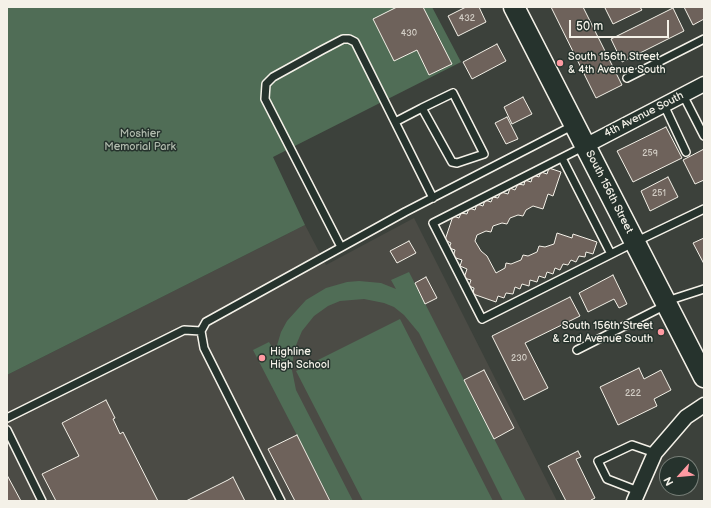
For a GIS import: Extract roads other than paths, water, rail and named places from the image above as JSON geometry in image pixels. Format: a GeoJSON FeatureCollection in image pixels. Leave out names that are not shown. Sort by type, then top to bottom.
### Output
{"type":"FeatureCollection","features":[{"type":"Feature","properties":{"kind":"main road","name":"South 156th Street"},"geometry":{"type":"LineString","coordinates":[[514,7],[704,377]]}},
{"type":"Feature","properties":{"kind":"street","name":"4th Avenue South"},"geometry":{"type":"LineString","coordinates":[[585,146],[704,84]]}},
{"type":"Feature","properties":{"kind":"street"},"geometry":{"type":"LineString","coordinates":[[636,496],[655,453],[686,417],[704,405]]}},
{"type":"Feature","properties":{"kind":"lane"},"geometry":{"type":"LineString","coordinates":[[341,247],[265,99],[266,84],[273,77],[343,39],[349,38],[355,42],[433,198]]}},
{"type":"Feature","properties":{"kind":"lane"},"geometry":{"type":"LineString","coordinates":[[627,78],[704,39]]}},
{"type":"Feature","properties":{"kind":"lane"},"geometry":{"type":"LineString","coordinates":[[395,122],[422,108],[453,93],[484,154],[458,163],[452,162],[422,108]]}},
{"type":"Feature","properties":{"kind":"lane"},"geometry":{"type":"LineString","coordinates":[[683,95],[704,136]]}},
{"type":"Feature","properties":{"kind":"lane"},"geometry":{"type":"LineString","coordinates":[[664,105],[686,152]]}},
{"type":"Feature","properties":{"kind":"lane"},"geometry":{"type":"LineString","coordinates":[[281,501],[204,348],[201,331],[206,322],[341,247],[574,125]]}},
{"type":"Feature","properties":{"kind":"lane"},"geometry":{"type":"LineString","coordinates":[[585,146],[433,223],[482,319],[704,209]]}},
{"type":"Feature","properties":{"kind":"lane"},"geometry":{"type":"LineString","coordinates":[[562,158],[612,254]]}},
{"type":"Feature","properties":{"kind":"lane"},"geometry":{"type":"LineString","coordinates":[[577,350],[666,303],[704,289]]}},
{"type":"Feature","properties":{"kind":"lane"},"geometry":{"type":"LineString","coordinates":[[7,418],[184,330],[201,331]]}},
{"type":"Feature","properties":{"kind":"lane"},"geometry":{"type":"LineString","coordinates":[[7,430],[42,501]]}},
{"type":"Feature","properties":{"kind":"lane"},"geometry":{"type":"LineString","coordinates":[[636,496],[607,479],[598,461],[632,445],[655,453]]}},
{"type":"Feature","properties":{"kind":"place","name":"South 156th Street & 4th Avenue South"},"geometry":{"type":"Point","coordinates":[560,63]}},
{"type":"Feature","properties":{"kind":"place","name":"South 156th Street & 2nd Avenue South"},"geometry":{"type":"Point","coordinates":[661,332]}},
{"type":"Feature","properties":{"kind":"place","name":"Highline High School"},"geometry":{"type":"Point","coordinates":[262,358]}},
{"type":"Feature","properties":{"kind":"park label","name":"Moshier Memorial Park"},"geometry":{"type":"Point","coordinates":[140,140]}}]}
